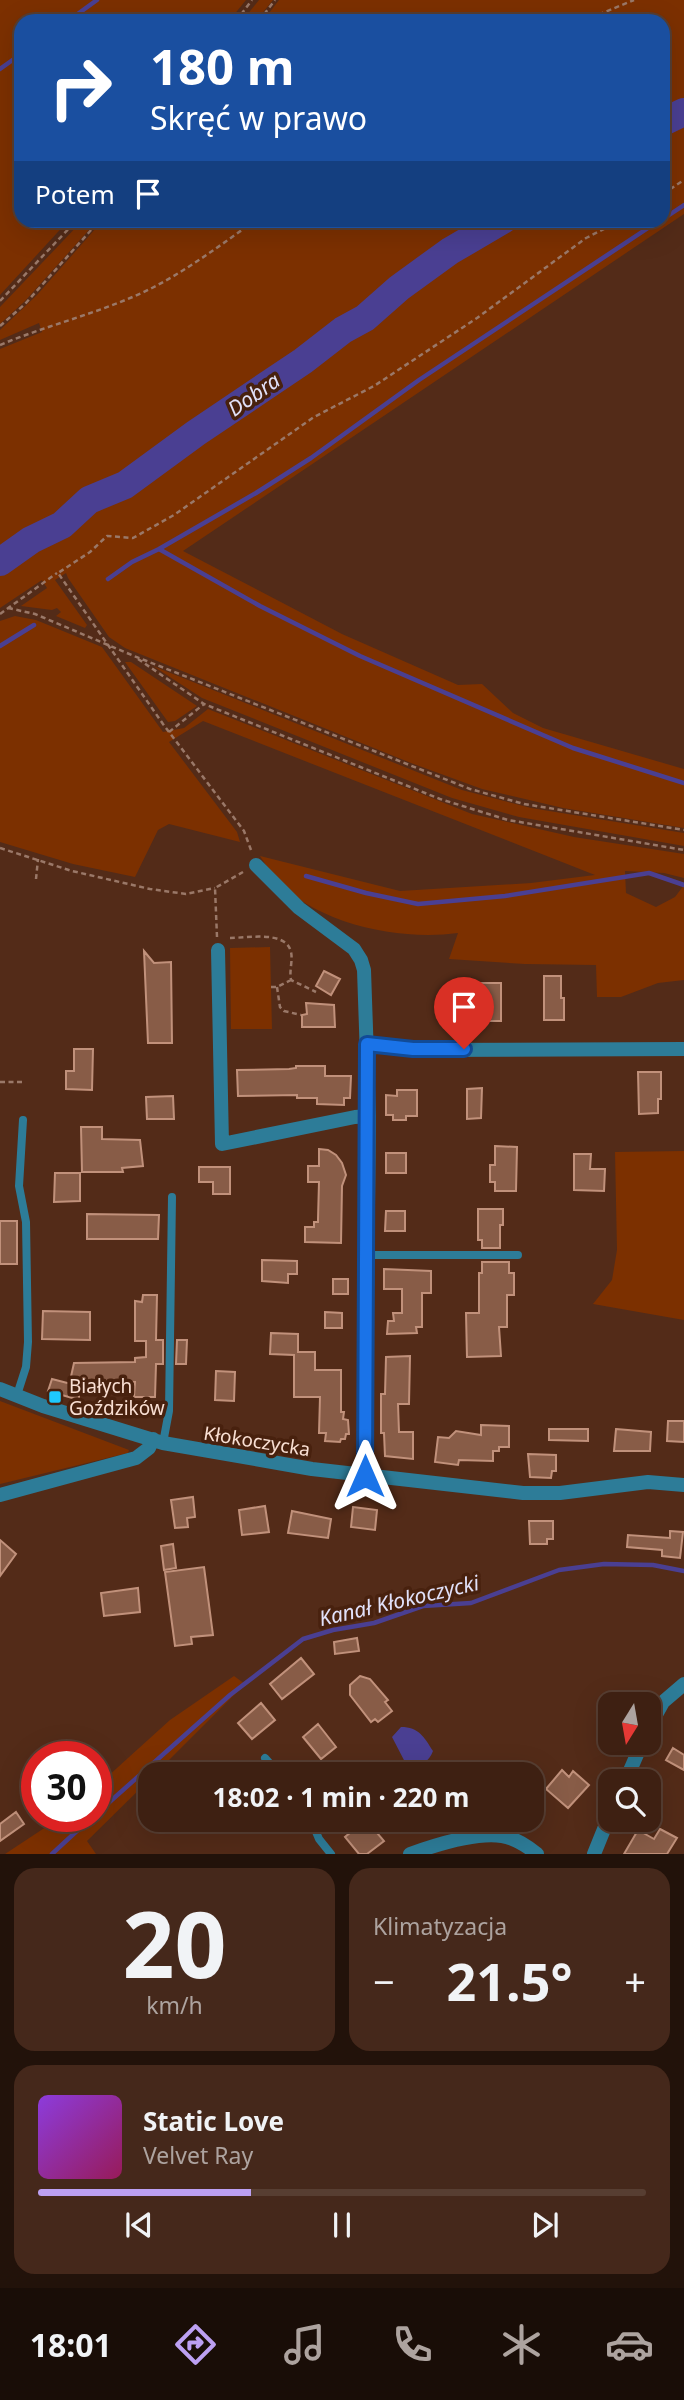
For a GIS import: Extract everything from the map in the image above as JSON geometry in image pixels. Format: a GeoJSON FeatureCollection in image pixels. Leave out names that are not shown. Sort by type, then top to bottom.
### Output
{"type":"FeatureCollection","features":[{"type":"Feature","properties":{"kind":"street"},"geometry":{"type":"LineString","coordinates":[[257,865],[299,908],[354,950],[361,960],[369,1116],[365,1476]]}},
{"type":"Feature","properties":{"kind":"street"},"geometry":{"type":"LineString","coordinates":[[218,950],[222,1144],[355,1116],[369,1116]]}},
{"type":"Feature","properties":{"kind":"street"},"geometry":{"type":"LineString","coordinates":[[367,1044],[413,1049],[684,1049]]}},
{"type":"Feature","properties":{"kind":"street","name":"Kłokoczycka"},"geometry":{"type":"LineString","coordinates":[[0,1389],[43,1406],[158,1441],[312,1469],[523,1493],[560,1493],[648,1482],[684,1485]]}},
{"type":"Feature","properties":{"kind":"street"},"geometry":{"type":"LineString","coordinates":[[0,1495],[136,1458],[158,1441]]}},
{"type":"Feature","properties":{"kind":"street"},"geometry":{"type":"LineString","coordinates":[[662,1704],[684,1684]]}},
{"type":"Feature","properties":{"kind":"street"},"geometry":{"type":"LineString","coordinates":[[594,1854],[603,1832]]}},
{"type":"Feature","properties":{"kind":"street"},"geometry":{"type":"LineString","coordinates":[[417,1853],[488,1836],[503,1836],[519,1842],[537,1854]]}},
{"type":"Feature","properties":{"kind":"lane"},"geometry":{"type":"LineString","coordinates":[[17,1395],[26,1367],[29,1342],[26,1222],[19,1186],[23,1120]]}},
{"type":"Feature","properties":{"kind":"lane"},"geometry":{"type":"LineString","coordinates":[[158,1441],[169,1411],[172,1197]]}},
{"type":"Feature","properties":{"kind":"lane"},"geometry":{"type":"LineString","coordinates":[[366,1255],[518,1255]]}},
{"type":"Feature","properties":{"kind":"lane"},"geometry":{"type":"LineString","coordinates":[[265,1758],[268,1762]]}},
{"type":"Feature","properties":{"kind":"lane"},"geometry":{"type":"LineString","coordinates":[[316,1832],[331,1854]]}},
{"type":"Feature","properties":{"kind":"path"},"geometry":{"type":"LineString","coordinates":[[241,14],[252,0]]}},
{"type":"Feature","properties":{"kind":"path"},"geometry":{"type":"LineString","coordinates":[[264,14],[275,0]]}},
{"type":"Feature","properties":{"kind":"path"},"geometry":{"type":"LineString","coordinates":[[600,14],[634,0]]}},
{"type":"Feature","properties":{"kind":"path"},"geometry":{"type":"LineString","coordinates":[[0,301],[69,228]]}},
{"type":"Feature","properties":{"kind":"path"},"geometry":{"type":"LineString","coordinates":[[0,327],[25,304],[93,228]]}},
{"type":"Feature","properties":{"kind":"path"},"geometry":{"type":"LineString","coordinates":[[0,345],[39,328],[75,318],[151,289],[189,267],[245,228]]}},
{"type":"Feature","properties":{"kind":"path"},"geometry":{"type":"LineString","coordinates":[[0,614],[90,552],[107,536],[133,538],[174,515],[314,417],[374,386],[477,318],[586,238],[606,228]]}},
{"type":"Feature","properties":{"kind":"path"},"geometry":{"type":"LineString","coordinates":[[0,848],[72,871],[150,889],[186,894],[215,888],[257,865],[244,831],[169,732],[58,573]]}},
{"type":"Feature","properties":{"kind":"path"},"geometry":{"type":"LineString","coordinates":[[8,608],[35,614],[470,789],[524,804],[684,830]]}},
{"type":"Feature","properties":{"kind":"path"},"geometry":{"type":"LineString","coordinates":[[134,656],[204,704],[440,799],[508,820],[684,850]]}},
{"type":"Feature","properties":{"kind":"path"},"geometry":{"type":"LineString","coordinates":[[169,732],[204,704]]}},
{"type":"Feature","properties":{"kind":"path"},"geometry":{"type":"LineString","coordinates":[[36,879],[38,859]]}},
{"type":"Feature","properties":{"kind":"path"},"geometry":{"type":"LineString","coordinates":[[215,888],[218,950]]}},
{"type":"Feature","properties":{"kind":"path"},"geometry":{"type":"LineString","coordinates":[[230,938],[278,938],[286,943],[292,954],[291,980]]}},
{"type":"Feature","properties":{"kind":"path"},"geometry":{"type":"LineString","coordinates":[[271,987],[291,980]]}},
{"type":"Feature","properties":{"kind":"path"},"geometry":{"type":"LineString","coordinates":[[291,980],[316,992]]}},
{"type":"Feature","properties":{"kind":"path"},"geometry":{"type":"LineString","coordinates":[[277,987],[280,1007],[284,1011],[301,1015]]}},
{"type":"Feature","properties":{"kind":"path"},"geometry":{"type":"LineString","coordinates":[[0,1082],[24,1082]]}},
{"type":"Feature","properties":{"kind":"shaded area"},"geometry":{"type":"Polygon","coordinates":[[[0,0],[246,0],[235,14],[14,14],[14,228],[62,228],[0,295],[0,0]]]}},
{"type":"Feature","properties":{"kind":"shaded area"},"geometry":{"type":"Polygon","coordinates":[[[259,0],[273,0],[262,14],[248,14],[259,0]]]}},
{"type":"Feature","properties":{"kind":"shaded area"},"geometry":{"type":"Polygon","coordinates":[[[279,0],[684,0],[684,108],[670,117],[670,14],[268,14],[279,0]]]}},
{"type":"Feature","properties":{"kind":"shaded area"},"geometry":{"type":"Polygon","coordinates":[[[684,116],[684,214],[670,223],[670,123],[684,116]]]}},
{"type":"Feature","properties":{"kind":"shaded area"},"geometry":{"type":"Polygon","coordinates":[[[75,228],[91,228],[25,301],[0,324],[0,307],[75,228]]]}},
{"type":"Feature","properties":{"kind":"shaded area"},"geometry":{"type":"Polygon","coordinates":[[[96,228],[488,228],[432,259],[366,315],[159,455],[135,476],[101,486],[79,500],[61,518],[28,531],[0,554],[0,349],[42,332],[39,323],[0,340],[0,330],[37,295],[96,228]]]}},
{"type":"Feature","properties":{"kind":"shaded area"},"geometry":{"type":"Polygon","coordinates":[[[498,228],[663,228],[183,551],[342,634],[458,685],[482,684],[513,713],[543,728],[684,769],[684,828],[563,808],[482,789],[125,648],[109,637],[66,573],[55,580],[87,625],[85,628],[56,616],[61,612],[57,608],[52,610],[21,606],[47,588],[42,580],[0,608],[0,571],[101,500],[135,484],[233,411],[343,338],[449,256],[498,228]]]}},
{"type":"Feature","properties":{"kind":"shaded area"},"geometry":{"type":"Polygon","coordinates":[[[15,616],[36,620],[102,647],[163,732],[184,728],[208,709],[472,814],[574,837],[684,854],[684,878],[664,873],[625,871],[626,893],[656,907],[675,897],[684,885],[684,980],[658,983],[621,997],[597,997],[596,965],[449,959],[458,933],[435,935],[385,931],[360,926],[313,908],[292,895],[275,879],[260,856],[400,891],[531,883],[595,875],[203,721],[169,742],[237,832],[240,842],[169,824],[158,830],[135,877],[73,864],[0,842],[0,621],[15,616]]]}},
{"type":"Feature","properties":{"kind":"shaded area"},"geometry":{"type":"Polygon","coordinates":[[[125,662],[131,662],[197,706],[175,721],[168,722],[125,662]]]}},
{"type":"Feature","properties":{"kind":"shaded area"},"geometry":{"type":"Polygon","coordinates":[[[153,666],[462,790],[531,808],[684,833],[684,846],[519,817],[452,798],[202,698],[153,666]]]}},
{"type":"Feature","properties":{"kind":"shaded area"},"geometry":{"type":"Polygon","coordinates":[[[270,947],[272,1029],[231,1029],[230,948],[270,947]]]}},
{"type":"Feature","properties":{"kind":"shaded area"},"geometry":{"type":"Polygon","coordinates":[[[684,1151],[684,1320],[593,1304],[612,1280],[617,1250],[615,1152],[684,1151]]]}},
{"type":"Feature","properties":{"kind":"shaded area"},"geometry":{"type":"Polygon","coordinates":[[[0,1401],[129,1450],[128,1453],[0,1484],[0,1401]]]}},
{"type":"Feature","properties":{"kind":"shaded area"},"geometry":{"type":"Polygon","coordinates":[[[234,1676],[245,1684],[167,1762],[138,1762],[138,1791],[112,1816],[112,1773],[170,1720],[234,1676]]]}},
{"type":"Feature","properties":{"kind":"shaded area"},"geometry":{"type":"Polygon","coordinates":[[[401,1727],[407,1727],[424,1737],[433,1751],[424,1762],[405,1762],[392,1737],[401,1727]]]}},
{"type":"Feature","properties":{"kind":"shaded area"},"geometry":{"type":"Polygon","coordinates":[[[38,1832],[96,1832],[87,1841],[96,1854],[5,1854],[38,1832]]]}},
{"type":"Feature","properties":{"kind":"building"},"geometry":{"type":"Polygon","coordinates":[[[144,951],[154,963],[171,962],[172,1043],[148,1043],[144,951]]]}},
{"type":"Feature","properties":{"kind":"building"},"geometry":{"type":"Polygon","coordinates":[[[324,971],[340,979],[331,995],[316,986],[324,971]]]}},
{"type":"Feature","properties":{"kind":"building"},"geometry":{"type":"Polygon","coordinates":[[[544,976],[561,976],[564,1020],[544,1020],[544,976]]]}},
{"type":"Feature","properties":{"kind":"building"},"geometry":{"type":"Polygon","coordinates":[[[480,983],[501,983],[501,1021],[480,1021],[480,983]]]}},
{"type":"Feature","properties":{"kind":"building"},"geometry":{"type":"Polygon","coordinates":[[[306,1003],[334,1005],[335,1027],[302,1027],[302,1015],[307,1014],[306,1003]]]}},
{"type":"Feature","properties":{"kind":"building"},"geometry":{"type":"Polygon","coordinates":[[[74,1049],[93,1049],[92,1090],[66,1089],[66,1071],[74,1071],[74,1049]]]}},
{"type":"Feature","properties":{"kind":"building"},"geometry":{"type":"Polygon","coordinates":[[[296,1066],[325,1066],[325,1076],[351,1076],[350,1098],[344,1098],[344,1105],[317,1104],[317,1098],[297,1098],[297,1095],[238,1096],[237,1070],[289,1069],[296,1066]]]}},
{"type":"Feature","properties":{"kind":"building"},"geometry":{"type":"Polygon","coordinates":[[[638,1072],[661,1072],[658,1113],[639,1114],[638,1072]]]}},
{"type":"Feature","properties":{"kind":"building"},"geometry":{"type":"Polygon","coordinates":[[[482,1088],[481,1118],[467,1119],[467,1089],[482,1088]]]}},
{"type":"Feature","properties":{"kind":"building"},"geometry":{"type":"Polygon","coordinates":[[[397,1090],[417,1090],[417,1116],[406,1116],[406,1120],[393,1120],[393,1115],[386,1115],[386,1095],[397,1096],[397,1090]]]}},
{"type":"Feature","properties":{"kind":"building"},"geometry":{"type":"Polygon","coordinates":[[[173,1096],[174,1119],[147,1119],[146,1097],[173,1096]]]}},
{"type":"Feature","properties":{"kind":"building"},"geometry":{"type":"Polygon","coordinates":[[[81,1127],[102,1127],[102,1139],[140,1140],[143,1166],[122,1168],[123,1172],[82,1172],[81,1127]]]}},
{"type":"Feature","properties":{"kind":"building"},"geometry":{"type":"Polygon","coordinates":[[[495,1146],[517,1147],[516,1191],[495,1191],[495,1182],[490,1182],[490,1165],[495,1165],[495,1146]]]}},
{"type":"Feature","properties":{"kind":"building"},"geometry":{"type":"Polygon","coordinates":[[[319,1149],[336,1155],[346,1175],[342,1186],[341,1243],[305,1242],[305,1227],[314,1227],[314,1222],[318,1222],[319,1182],[308,1182],[308,1166],[319,1166],[319,1149]]]}},
{"type":"Feature","properties":{"kind":"building"},"geometry":{"type":"Polygon","coordinates":[[[386,1153],[406,1153],[406,1173],[386,1173],[386,1153]]]}},
{"type":"Feature","properties":{"kind":"building"},"geometry":{"type":"Polygon","coordinates":[[[574,1154],[591,1154],[590,1169],[605,1169],[604,1191],[574,1190],[574,1154]]]}},
{"type":"Feature","properties":{"kind":"building"},"geometry":{"type":"Polygon","coordinates":[[[199,1167],[230,1167],[230,1194],[213,1194],[213,1182],[199,1182],[199,1167]]]}},
{"type":"Feature","properties":{"kind":"building"},"geometry":{"type":"Polygon","coordinates":[[[55,1173],[80,1173],[80,1201],[54,1202],[55,1173]]]}},
{"type":"Feature","properties":{"kind":"building"},"geometry":{"type":"Polygon","coordinates":[[[478,1209],[503,1209],[500,1248],[482,1248],[482,1240],[478,1240],[478,1209]]]}},
{"type":"Feature","properties":{"kind":"building"},"geometry":{"type":"Polygon","coordinates":[[[386,1211],[405,1211],[405,1231],[385,1231],[386,1211]]]}},
{"type":"Feature","properties":{"kind":"building"},"geometry":{"type":"Polygon","coordinates":[[[87,1214],[159,1215],[158,1239],[87,1239],[87,1214]]]}},
{"type":"Feature","properties":{"kind":"building"},"geometry":{"type":"Polygon","coordinates":[[[0,1221],[17,1221],[17,1264],[0,1264],[0,1221]]]}},
{"type":"Feature","properties":{"kind":"building"},"geometry":{"type":"Polygon","coordinates":[[[262,1260],[297,1261],[297,1274],[288,1274],[288,1283],[262,1281],[262,1260]]]}},
{"type":"Feature","properties":{"kind":"building"},"geometry":{"type":"Polygon","coordinates":[[[482,1262],[509,1262],[509,1273],[514,1273],[514,1295],[507,1295],[507,1327],[499,1327],[501,1356],[467,1357],[466,1313],[479,1313],[479,1273],[482,1273],[482,1262]]]}},
{"type":"Feature","properties":{"kind":"building"},"geometry":{"type":"Polygon","coordinates":[[[384,1269],[431,1271],[431,1293],[422,1293],[422,1327],[416,1327],[417,1333],[387,1334],[388,1321],[394,1321],[393,1313],[402,1313],[402,1289],[384,1289],[384,1269]]]}},
{"type":"Feature","properties":{"kind":"building"},"geometry":{"type":"Polygon","coordinates":[[[333,1279],[348,1279],[348,1294],[333,1294],[333,1279]]]}},
{"type":"Feature","properties":{"kind":"building"},"geometry":{"type":"Polygon","coordinates":[[[143,1295],[157,1295],[156,1340],[163,1340],[163,1364],[156,1364],[155,1397],[134,1397],[135,1382],[70,1381],[74,1363],[135,1362],[135,1358],[146,1357],[146,1341],[135,1341],[135,1301],[142,1302],[143,1295]]]}},
{"type":"Feature","properties":{"kind":"building"},"geometry":{"type":"Polygon","coordinates":[[[43,1311],[90,1312],[90,1340],[42,1339],[43,1311]]]}},
{"type":"Feature","properties":{"kind":"building"},"geometry":{"type":"Polygon","coordinates":[[[325,1312],[342,1313],[342,1328],[325,1328],[325,1312]]]}},
{"type":"Feature","properties":{"kind":"building"},"geometry":{"type":"Polygon","coordinates":[[[271,1333],[298,1334],[298,1352],[315,1352],[315,1370],[341,1370],[341,1412],[344,1412],[343,1419],[348,1420],[349,1434],[346,1434],[345,1439],[340,1442],[325,1441],[326,1433],[319,1433],[320,1397],[294,1397],[294,1355],[270,1354],[271,1333]]]}},
{"type":"Feature","properties":{"kind":"building"},"geometry":{"type":"Polygon","coordinates":[[[177,1340],[187,1340],[186,1364],[176,1364],[177,1340]]]}},
{"type":"Feature","properties":{"kind":"building"},"geometry":{"type":"Polygon","coordinates":[[[410,1356],[409,1404],[398,1404],[399,1432],[413,1432],[413,1459],[385,1456],[384,1433],[381,1433],[381,1394],[385,1394],[386,1357],[410,1356]]]}},
{"type":"Feature","properties":{"kind":"building"},"geometry":{"type":"Polygon","coordinates":[[[216,1371],[235,1372],[234,1401],[215,1400],[216,1371]]]}},
{"type":"Feature","properties":{"kind":"building"},"geometry":{"type":"Polygon","coordinates":[[[52,1379],[79,1386],[79,1400],[48,1391],[52,1379]]]}},
{"type":"Feature","properties":{"kind":"building"},"geometry":{"type":"Polygon","coordinates":[[[668,1421],[684,1421],[684,1442],[667,1441],[668,1421]]]}},
{"type":"Feature","properties":{"kind":"building"},"geometry":{"type":"Polygon","coordinates":[[[481,1425],[509,1426],[509,1447],[499,1447],[499,1451],[493,1451],[493,1461],[459,1460],[458,1465],[435,1462],[438,1437],[449,1438],[456,1431],[481,1435],[481,1425]]]}},
{"type":"Feature","properties":{"kind":"building"},"geometry":{"type":"Polygon","coordinates":[[[549,1429],[588,1429],[588,1441],[549,1440],[549,1429]]]}},
{"type":"Feature","properties":{"kind":"building"},"geometry":{"type":"Polygon","coordinates":[[[616,1429],[651,1432],[650,1451],[614,1451],[616,1429]]]}},
{"type":"Feature","properties":{"kind":"building"},"geometry":{"type":"Polygon","coordinates":[[[528,1454],[556,1455],[556,1471],[552,1471],[551,1478],[530,1477],[528,1454]]]}},
{"type":"Feature","properties":{"kind":"building"},"geometry":{"type":"Polygon","coordinates":[[[193,1497],[195,1517],[187,1518],[188,1527],[175,1528],[171,1500],[193,1497]]]}},
{"type":"Feature","properties":{"kind":"building"},"geometry":{"type":"Polygon","coordinates":[[[265,1506],[269,1532],[242,1535],[239,1510],[265,1506]]]}},
{"type":"Feature","properties":{"kind":"building"},"geometry":{"type":"Polygon","coordinates":[[[353,1507],[377,1510],[375,1530],[351,1527],[353,1507]]]}},
{"type":"Feature","properties":{"kind":"building"},"geometry":{"type":"Polygon","coordinates":[[[292,1511],[331,1519],[328,1538],[288,1533],[292,1511]]]}},
{"type":"Feature","properties":{"kind":"building"},"geometry":{"type":"Polygon","coordinates":[[[529,1521],[553,1521],[553,1539],[547,1539],[547,1544],[530,1544],[529,1521]]]}},
{"type":"Feature","properties":{"kind":"building"},"geometry":{"type":"Polygon","coordinates":[[[670,1531],[683,1532],[680,1558],[662,1556],[662,1550],[627,1547],[628,1535],[670,1538],[670,1531]]]}},
{"type":"Feature","properties":{"kind":"building"},"geometry":{"type":"Polygon","coordinates":[[[0,1540],[16,1554],[0,1576],[0,1540]]]}},
{"type":"Feature","properties":{"kind":"building"},"geometry":{"type":"Polygon","coordinates":[[[173,1544],[176,1568],[164,1570],[161,1546],[173,1544]]]}},
{"type":"Feature","properties":{"kind":"building"},"geometry":{"type":"Polygon","coordinates":[[[204,1567],[213,1635],[191,1637],[192,1644],[175,1646],[165,1572],[204,1567]]]}},
{"type":"Feature","properties":{"kind":"building"},"geometry":{"type":"Polygon","coordinates":[[[138,1588],[140,1612],[104,1616],[101,1593],[138,1588]]]}},
{"type":"Feature","properties":{"kind":"building"},"geometry":{"type":"Polygon","coordinates":[[[357,1638],[359,1651],[335,1654],[334,1642],[357,1638]]]}},
{"type":"Feature","properties":{"kind":"building"},"geometry":{"type":"Polygon","coordinates":[[[301,1658],[314,1674],[282,1699],[270,1684],[301,1658]]]}},
{"type":"Feature","properties":{"kind":"building"},"geometry":{"type":"Polygon","coordinates":[[[360,1676],[370,1679],[388,1700],[385,1702],[392,1711],[378,1722],[375,1719],[371,1722],[350,1695],[350,1685],[360,1676]]]}},
{"type":"Feature","properties":{"kind":"building"},"geometry":{"type":"Polygon","coordinates":[[[261,1703],[275,1720],[252,1739],[238,1723],[261,1703]]]}},
{"type":"Feature","properties":{"kind":"building"},"geometry":{"type":"Polygon","coordinates":[[[318,1724],[336,1747],[321,1759],[303,1737],[318,1724]]]}},
{"type":"Feature","properties":{"kind":"building"},"geometry":{"type":"Polygon","coordinates":[[[673,1748],[684,1755],[684,1770],[666,1760],[673,1748]]]}},
{"type":"Feature","properties":{"kind":"building"},"geometry":{"type":"Polygon","coordinates":[[[562,1770],[569,1777],[573,1771],[589,1785],[568,1808],[546,1789],[562,1770]]]}},
{"type":"Feature","properties":{"kind":"building"},"geometry":{"type":"Polygon","coordinates":[[[16,1812],[21,1820],[21,1826],[0,1841],[0,1824],[16,1812]]]}},
{"type":"Feature","properties":{"kind":"building"},"geometry":{"type":"Polygon","coordinates":[[[661,1830],[677,1838],[667,1854],[624,1854],[637,1832],[654,1839],[661,1830]]]}},
{"type":"Feature","properties":{"kind":"building"},"geometry":{"type":"Polygon","coordinates":[[[351,1832],[376,1832],[384,1841],[367,1854],[359,1854],[345,1837],[351,1832]]]}},
{"type":"Feature","properties":{"kind":"waterway"},"geometry":{"type":"LineString","coordinates":[[78,14],[97,0]]}},
{"type":"Feature","properties":{"kind":"waterway"},"geometry":{"type":"LineString","coordinates":[[0,69],[14,59]]}},
{"type":"Feature","properties":{"kind":"waterway","name":"Dobra"},"geometry":{"type":"LineString","coordinates":[[670,119],[684,112]]}},
{"type":"Feature","properties":{"kind":"waterway"},"geometry":{"type":"LineString","coordinates":[[670,214],[684,205]]}},
{"type":"Feature","properties":{"kind":"waterway","name":"Dobra"},"geometry":{"type":"LineString","coordinates":[[0,562],[31,540],[62,525],[89,500],[125,485],[343,330],[365,318],[399,288],[450,251],[489,228]]}},
{"type":"Feature","properties":{"kind":"waterway"},"geometry":{"type":"LineString","coordinates":[[648,228],[419,380],[311,458],[159,549],[260,606],[360,656],[573,748],[684,783]]}},
{"type":"Feature","properties":{"kind":"waterway"},"geometry":{"type":"LineString","coordinates":[[108,579],[132,562],[159,549]]}},
{"type":"Feature","properties":{"kind":"waterway"},"geometry":{"type":"LineString","coordinates":[[0,646],[34,625]]}},
{"type":"Feature","properties":{"kind":"waterway"},"geometry":{"type":"LineString","coordinates":[[306,876],[418,904],[505,896],[649,873],[684,885]]}},
{"type":"Feature","properties":{"kind":"waterway","name":"Kanał Kłokoczycki"},"geometry":{"type":"LineString","coordinates":[[112,1800],[230,1695],[303,1639],[333,1630],[374,1623],[423,1606],[471,1603],[559,1570],[604,1564],[653,1565],[684,1571]]}},
{"type":"Feature","properties":{"kind":"waterway","name":"Kanał Kłokoczycki"},"geometry":{"type":"LineString","coordinates":[[52,1854],[76,1832]]}},
{"type":"Feature","properties":{"kind":"place","name":"Białych Goździków"},"geometry":{"type":"Point","coordinates":[55,1397]}},
{"type":"Feature","properties":{"kind":"route"},"geometry":{"type":"LineString","coordinates":[[365,1476],[369,1116],[367,1044],[413,1049],[464,1049]]}}]}
